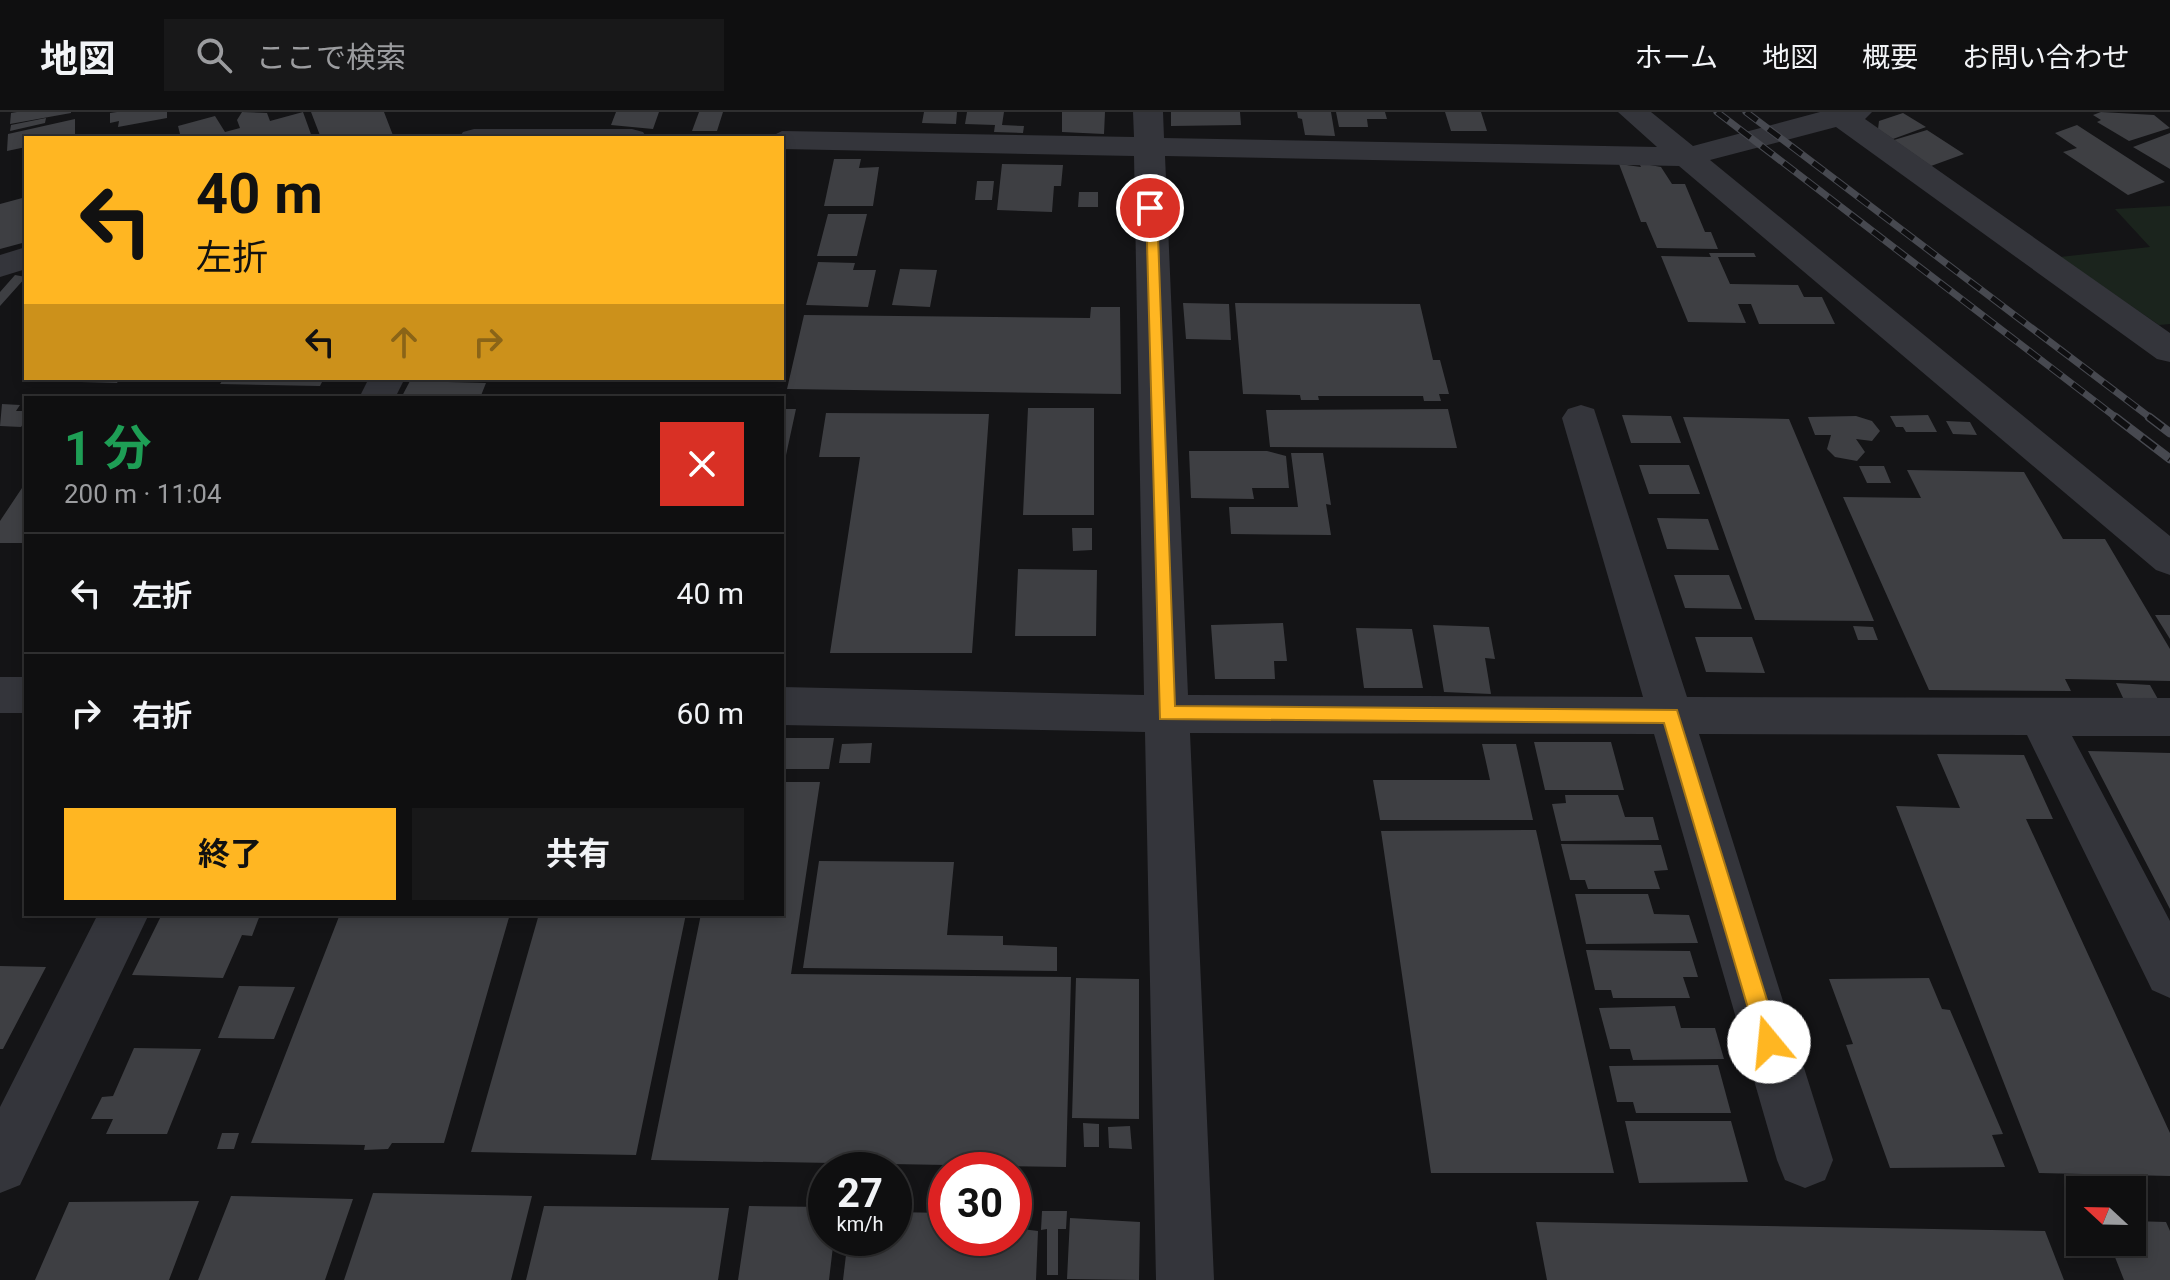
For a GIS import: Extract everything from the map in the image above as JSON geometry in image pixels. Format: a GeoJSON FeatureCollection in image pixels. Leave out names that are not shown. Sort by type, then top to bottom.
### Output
{"type":"FeatureCollection","features":[{"type":"Feature","properties":{"kind":"street"},"geometry":{"type":"LineString","coordinates":[[1633,112],[2170,559]]}},
{"type":"Feature","properties":{"kind":"street"},"geometry":{"type":"LineString","coordinates":[[784,140],[1148,129],[1688,157],[1844,114],[2170,350]]}},
{"type":"Feature","properties":{"kind":"street"},"geometry":{"type":"LineString","coordinates":[[482,136],[509,129],[605,136]]}},
{"type":"Feature","properties":{"kind":"street"},"geometry":{"type":"LineString","coordinates":[[1148,129],[1185,1280]]}},
{"type":"Feature","properties":{"kind":"street"},"geometry":{"type":"LineString","coordinates":[[0,266],[24,259]]}},
{"type":"Feature","properties":{"kind":"street"},"geometry":{"type":"LineString","coordinates":[[1581,418],[1805,1160]]}},
{"type":"Feature","properties":{"kind":"street"},"geometry":{"type":"LineString","coordinates":[[0,695],[24,695]]}},
{"type":"Feature","properties":{"kind":"street"},"geometry":{"type":"LineString","coordinates":[[784,706],[1166,714],[2170,717]]}},
{"type":"Feature","properties":{"kind":"street"},"geometry":{"type":"LineString","coordinates":[[2040,717],[2170,973]]}},
{"type":"Feature","properties":{"kind":"street"},"geometry":{"type":"LineString","coordinates":[[0,1165],[123,916]]}},
{"type":"Feature","properties":{"kind":"shaded area"},"geometry":{"type":"Polygon","coordinates":[[[2170,206],[2170,324],[2159,325],[2060,257],[2150,247],[2115,209],[2170,206]]]}},
{"type":"Feature","properties":{"kind":"building"},"geometry":{"type":"Polygon","coordinates":[[[167,112],[167,118],[118,127],[119,121],[110,123],[110,113],[167,112]]]}},
{"type":"Feature","properties":{"kind":"building"},"geometry":{"type":"Polygon","coordinates":[[[242,112],[267,113],[270,121],[303,112],[312,136],[180,136],[178,126],[215,116],[225,132],[240,128],[237,120],[242,112]]]}},
{"type":"Feature","properties":{"kind":"building"},"geometry":{"type":"Polygon","coordinates":[[[311,112],[384,112],[393,136],[320,136],[311,112]]]}},
{"type":"Feature","properties":{"kind":"building"},"geometry":{"type":"Polygon","coordinates":[[[616,112],[659,112],[653,129],[611,125],[616,112]]]}},
{"type":"Feature","properties":{"kind":"building"},"geometry":{"type":"Polygon","coordinates":[[[699,112],[723,112],[717,131],[692,131],[699,112]]]}},
{"type":"Feature","properties":{"kind":"building"},"geometry":{"type":"Polygon","coordinates":[[[924,112],[957,112],[956,124],[922,123],[924,112]]]}},
{"type":"Feature","properties":{"kind":"building"},"geometry":{"type":"Polygon","coordinates":[[[967,112],[1004,112],[1002,125],[1024,126],[1023,133],[994,132],[995,125],[965,124],[967,112]]]}},
{"type":"Feature","properties":{"kind":"building"},"geometry":{"type":"Polygon","coordinates":[[[1062,112],[1105,112],[1104,134],[1062,132],[1062,112]]]}},
{"type":"Feature","properties":{"kind":"building"},"geometry":{"type":"Polygon","coordinates":[[[1171,112],[1240,112],[1241,125],[1171,126],[1171,112]]]}},
{"type":"Feature","properties":{"kind":"building"},"geometry":{"type":"Polygon","coordinates":[[[1297,112],[1331,112],[1335,136],[1305,135],[1302,119],[1298,118],[1297,112]]]}},
{"type":"Feature","properties":{"kind":"building"},"geometry":{"type":"Polygon","coordinates":[[[1336,112],[1385,112],[1387,119],[1367,119],[1368,127],[1339,127],[1336,112]]]}},
{"type":"Feature","properties":{"kind":"building"},"geometry":{"type":"Polygon","coordinates":[[[1445,112],[1481,112],[1487,131],[1451,131],[1445,112]]]}},
{"type":"Feature","properties":{"kind":"building"},"geometry":{"type":"Polygon","coordinates":[[[2101,112],[2154,115],[2170,128],[2129,141],[2097,122],[2101,120],[2093,115],[2101,112]]]}},
{"type":"Feature","properties":{"kind":"building"},"geometry":{"type":"Polygon","coordinates":[[[11,113],[71,113],[10,124],[11,113]]]}},
{"type":"Feature","properties":{"kind":"building"},"geometry":{"type":"Polygon","coordinates":[[[1903,113],[1926,127],[1893,139],[1878,129],[1879,121],[1903,113]]]}},
{"type":"Feature","properties":{"kind":"building"},"geometry":{"type":"Polygon","coordinates":[[[46,118],[45,123],[10,131],[11,125],[46,118]]]}},
{"type":"Feature","properties":{"kind":"building"},"geometry":{"type":"Polygon","coordinates":[[[75,119],[75,136],[24,136],[24,147],[7,151],[8,134],[75,119]]]}},
{"type":"Feature","properties":{"kind":"building"},"geometry":{"type":"Polygon","coordinates":[[[2077,125],[2165,182],[2128,195],[2063,152],[2077,148],[2055,133],[2077,125]]]}},
{"type":"Feature","properties":{"kind":"building"},"geometry":{"type":"Polygon","coordinates":[[[1927,130],[1964,154],[1931,166],[1894,140],[1927,130]]]}},
{"type":"Feature","properties":{"kind":"building"},"geometry":{"type":"Polygon","coordinates":[[[2170,133],[2170,169],[2133,147],[2170,133]]]}},
{"type":"Feature","properties":{"kind":"building"},"geometry":{"type":"Polygon","coordinates":[[[834,159],[861,159],[859,168],[879,167],[873,206],[824,206],[834,159]]]}},
{"type":"Feature","properties":{"kind":"building"},"geometry":{"type":"Polygon","coordinates":[[[1639,163],[1661,167],[1672,184],[1685,184],[1705,232],[1711,232],[1718,249],[1657,248],[1646,222],[1641,222],[1619,164],[1641,167],[1639,163]]]}},
{"type":"Feature","properties":{"kind":"building"},"geometry":{"type":"Polygon","coordinates":[[[1002,164],[1063,165],[1061,186],[1054,186],[1052,212],[997,210],[1002,164]]]}},
{"type":"Feature","properties":{"kind":"building"},"geometry":{"type":"Polygon","coordinates":[[[977,181],[994,181],[992,200],[975,200],[977,181]]]}},
{"type":"Feature","properties":{"kind":"building"},"geometry":{"type":"Polygon","coordinates":[[[1079,192],[1098,192],[1098,207],[1078,207],[1079,192]]]}},
{"type":"Feature","properties":{"kind":"building"},"geometry":{"type":"Polygon","coordinates":[[[24,198],[24,243],[0,249],[0,204],[24,198]]]}},
{"type":"Feature","properties":{"kind":"building"},"geometry":{"type":"Polygon","coordinates":[[[828,214],[867,214],[857,256],[817,256],[828,214]]]}},
{"type":"Feature","properties":{"kind":"building"},"geometry":{"type":"Polygon","coordinates":[[[1709,253],[1754,253],[1756,257],[1718,257],[1730,284],[1798,285],[1804,297],[1822,297],[1835,324],[1759,324],[1751,304],[1738,304],[1746,323],[1688,322],[1661,256],[1711,257],[1709,253]]]}},
{"type":"Feature","properties":{"kind":"building"},"geometry":{"type":"Polygon","coordinates":[[[818,262],[855,263],[853,270],[876,270],[868,307],[806,305],[818,262]]]}},
{"type":"Feature","properties":{"kind":"building"},"geometry":{"type":"Polygon","coordinates":[[[900,269],[937,270],[930,307],[892,305],[900,269]]]}},
{"type":"Feature","properties":{"kind":"building"},"geometry":{"type":"Polygon","coordinates":[[[15,275],[24,277],[0,306],[0,292],[15,275]]]}},
{"type":"Feature","properties":{"kind":"building"},"geometry":{"type":"Polygon","coordinates":[[[1183,303],[1229,304],[1231,340],[1186,339],[1183,303]]]}},
{"type":"Feature","properties":{"kind":"building"},"geometry":{"type":"Polygon","coordinates":[[[1235,303],[1420,304],[1433,360],[1440,360],[1449,394],[1439,394],[1441,401],[1424,401],[1423,396],[1318,396],[1319,400],[1301,400],[1300,395],[1243,394],[1235,303]]]}},
{"type":"Feature","properties":{"kind":"building"},"geometry":{"type":"Polygon","coordinates":[[[1091,307],[1120,307],[1121,394],[787,389],[804,315],[1090,318],[1091,307]]]}},
{"type":"Feature","properties":{"kind":"building"},"geometry":{"type":"Polygon","coordinates":[[[45,380],[119,380],[117,383],[45,380]]]}},
{"type":"Feature","properties":{"kind":"building"},"geometry":{"type":"Polygon","coordinates":[[[223,380],[323,380],[320,386],[220,384],[223,380]]]}},
{"type":"Feature","properties":{"kind":"building"},"geometry":{"type":"Polygon","coordinates":[[[410,381],[486,383],[481,396],[402,396],[410,381]]]}},
{"type":"Feature","properties":{"kind":"building"},"geometry":{"type":"Polygon","coordinates":[[[2,404],[20,405],[16,411],[24,411],[21,427],[0,426],[2,404]]]}},
{"type":"Feature","properties":{"kind":"building"},"geometry":{"type":"Polygon","coordinates":[[[1028,408],[1094,408],[1094,515],[1023,515],[1028,408]]]}},
{"type":"Feature","properties":{"kind":"building"},"geometry":{"type":"Polygon","coordinates":[[[784,409],[796,409],[784,464],[784,409]]]}},
{"type":"Feature","properties":{"kind":"building"},"geometry":{"type":"Polygon","coordinates":[[[1448,409],[1457,448],[1270,447],[1266,410],[1448,409]]]}},
{"type":"Feature","properties":{"kind":"building"},"geometry":{"type":"Polygon","coordinates":[[[826,413],[989,414],[972,653],[830,653],[860,457],[819,457],[826,413]]]}},
{"type":"Feature","properties":{"kind":"building"},"geometry":{"type":"Polygon","coordinates":[[[1622,415],[1671,416],[1681,443],[1631,443],[1622,415]]]}},
{"type":"Feature","properties":{"kind":"building"},"geometry":{"type":"Polygon","coordinates":[[[1928,415],[1937,432],[1906,432],[1903,427],[1896,427],[1890,416],[1928,415]]]}},
{"type":"Feature","properties":{"kind":"building"},"geometry":{"type":"Polygon","coordinates":[[[1856,416],[1872,421],[1880,431],[1872,441],[1856,439],[1865,452],[1857,461],[1835,457],[1827,449],[1831,435],[1815,435],[1808,417],[1856,416]]]}},
{"type":"Feature","properties":{"kind":"building"},"geometry":{"type":"Polygon","coordinates":[[[1683,417],[1789,419],[1874,621],[1755,620],[1683,417]]]}},
{"type":"Feature","properties":{"kind":"building"},"geometry":{"type":"Polygon","coordinates":[[[1946,421],[1970,422],[1977,435],[1953,434],[1946,421]]]}},
{"type":"Feature","properties":{"kind":"building"},"geometry":{"type":"Polygon","coordinates":[[[1189,451],[1267,451],[1286,456],[1289,488],[1252,488],[1254,499],[1191,498],[1189,451]]]}},
{"type":"Feature","properties":{"kind":"building"},"geometry":{"type":"Polygon","coordinates":[[[1291,453],[1323,453],[1331,505],[1326,504],[1331,535],[1231,534],[1229,507],[1298,507],[1291,453]]]}},
{"type":"Feature","properties":{"kind":"building"},"geometry":{"type":"Polygon","coordinates":[[[1639,465],[1689,465],[1700,494],[1649,494],[1639,465]]]}},
{"type":"Feature","properties":{"kind":"building"},"geometry":{"type":"Polygon","coordinates":[[[1859,466],[1884,466],[1891,483],[1867,483],[1859,466]]]}},
{"type":"Feature","properties":{"kind":"building"},"geometry":{"type":"Polygon","coordinates":[[[1907,470],[2024,472],[2063,539],[2105,539],[2170,649],[2170,681],[2065,679],[2071,691],[1929,690],[1843,497],[1921,498],[1907,470]]]}},
{"type":"Feature","properties":{"kind":"building"},"geometry":{"type":"Polygon","coordinates":[[[24,485],[24,543],[0,543],[0,521],[24,485]]]}},
{"type":"Feature","properties":{"kind":"building"},"geometry":{"type":"Polygon","coordinates":[[[1657,518],[1708,519],[1719,550],[1667,549],[1657,518]]]}},
{"type":"Feature","properties":{"kind":"building"},"geometry":{"type":"Polygon","coordinates":[[[1072,528],[1092,528],[1092,550],[1073,551],[1072,528]]]}},
{"type":"Feature","properties":{"kind":"building"},"geometry":{"type":"Polygon","coordinates":[[[1018,569],[1097,570],[1096,636],[1015,636],[1018,569]]]}},
{"type":"Feature","properties":{"kind":"building"},"geometry":{"type":"Polygon","coordinates":[[[1674,575],[1729,575],[1742,609],[1685,608],[1674,575]]]}},
{"type":"Feature","properties":{"kind":"building"},"geometry":{"type":"Polygon","coordinates":[[[2155,615],[2170,615],[2170,639],[2155,615]]]}},
{"type":"Feature","properties":{"kind":"building"},"geometry":{"type":"Polygon","coordinates":[[[1283,623],[1287,661],[1274,661],[1275,679],[1215,679],[1211,625],[1283,623]]]}},
{"type":"Feature","properties":{"kind":"building"},"geometry":{"type":"Polygon","coordinates":[[[1433,625],[1489,627],[1495,659],[1485,658],[1491,694],[1444,692],[1433,625]]]}},
{"type":"Feature","properties":{"kind":"building"},"geometry":{"type":"Polygon","coordinates":[[[1853,626],[1873,627],[1878,640],[1858,640],[1853,626]]]}},
{"type":"Feature","properties":{"kind":"building"},"geometry":{"type":"Polygon","coordinates":[[[1356,628],[1412,629],[1423,688],[1364,688],[1356,628]]]}},
{"type":"Feature","properties":{"kind":"building"},"geometry":{"type":"Polygon","coordinates":[[[1695,637],[1752,637],[1765,673],[1706,672],[1695,637]]]}},
{"type":"Feature","properties":{"kind":"building"},"geometry":{"type":"Polygon","coordinates":[[[2116,683],[2150,685],[2159,701],[2124,700],[2116,683]]]}},
{"type":"Feature","properties":{"kind":"building"},"geometry":{"type":"Polygon","coordinates":[[[784,738],[834,738],[829,769],[784,769],[784,738]]]}},
{"type":"Feature","properties":{"kind":"building"},"geometry":{"type":"Polygon","coordinates":[[[1534,742],[1611,742],[1624,790],[1545,790],[1534,742]]]}},
{"type":"Feature","properties":{"kind":"building"},"geometry":{"type":"Polygon","coordinates":[[[872,743],[870,763],[839,763],[842,744],[872,743]]]}},
{"type":"Feature","properties":{"kind":"building"},"geometry":{"type":"Polygon","coordinates":[[[1482,744],[1516,744],[1533,820],[1380,820],[1373,780],[1490,780],[1482,744]]]}},
{"type":"Feature","properties":{"kind":"building"},"geometry":{"type":"Polygon","coordinates":[[[2088,751],[2170,753],[2170,909],[2088,751]]]}},
{"type":"Feature","properties":{"kind":"building"},"geometry":{"type":"Polygon","coordinates":[[[1937,754],[2024,755],[2053,819],[2026,819],[2170,1133],[2170,1176],[2039,1173],[1896,806],[1960,808],[1937,754]]]}},
{"type":"Feature","properties":{"kind":"building"},"geometry":{"type":"Polygon","coordinates":[[[784,782],[820,782],[791,974],[1071,977],[1066,1167],[1032,1166],[1032,1152],[928,1152],[928,1165],[912,1164],[912,1152],[808,1152],[808,1163],[651,1160],[701,916],[784,916],[784,782]]]}},
{"type":"Feature","properties":{"kind":"building"},"geometry":{"type":"Polygon","coordinates":[[[1565,795],[1618,795],[1625,817],[1653,817],[1659,840],[1561,841],[1552,804],[1566,803],[1565,795]]]}},
{"type":"Feature","properties":{"kind":"building"},"geometry":{"type":"Polygon","coordinates":[[[1536,830],[1614,1173],[1431,1173],[1381,831],[1536,830]]]}},
{"type":"Feature","properties":{"kind":"building"},"geometry":{"type":"Polygon","coordinates":[[[1561,844],[1661,845],[1668,870],[1654,871],[1660,889],[1588,889],[1585,880],[1570,880],[1561,844]]]}},
{"type":"Feature","properties":{"kind":"building"},"geometry":{"type":"Polygon","coordinates":[[[819,861],[954,862],[947,935],[1003,936],[1003,945],[1057,947],[1057,971],[803,968],[819,861]]]}},
{"type":"Feature","properties":{"kind":"building"},"geometry":{"type":"Polygon","coordinates":[[[1575,894],[1648,894],[1654,914],[1689,915],[1698,943],[1586,944],[1575,894]]]}},
{"type":"Feature","properties":{"kind":"building"},"geometry":{"type":"Polygon","coordinates":[[[161,916],[260,916],[252,936],[242,935],[223,978],[132,975],[161,916]]]}},
{"type":"Feature","properties":{"kind":"building"},"geometry":{"type":"Polygon","coordinates":[[[339,916],[509,916],[444,1143],[392,1143],[388,1149],[364,1150],[365,1145],[251,1143],[339,916]]]}},
{"type":"Feature","properties":{"kind":"building"},"geometry":{"type":"Polygon","coordinates":[[[538,916],[686,916],[636,1155],[471,1152],[538,916]]]}},
{"type":"Feature","properties":{"kind":"building"},"geometry":{"type":"Polygon","coordinates":[[[1586,950],[1690,951],[1698,977],[1683,977],[1690,998],[1613,998],[1611,990],[1595,990],[1586,950]]]}},
{"type":"Feature","properties":{"kind":"building"},"geometry":{"type":"Polygon","coordinates":[[[0,966],[46,967],[3,1049],[0,1049],[0,966]]]}},
{"type":"Feature","properties":{"kind":"building"},"geometry":{"type":"Polygon","coordinates":[[[1076,978],[1139,979],[1139,1119],[1072,1118],[1076,978]]]}},
{"type":"Feature","properties":{"kind":"building"},"geometry":{"type":"Polygon","coordinates":[[[1929,978],[1942,1009],[1950,1010],[2003,1134],[1992,1135],[2005,1167],[1890,1168],[1846,1045],[1853,1044],[1829,979],[1929,978]]]}},
{"type":"Feature","properties":{"kind":"building"},"geometry":{"type":"Polygon","coordinates":[[[239,986],[295,987],[274,1039],[218,1038],[239,986]]]}},
{"type":"Feature","properties":{"kind":"building"},"geometry":{"type":"Polygon","coordinates":[[[1675,1006],[1681,1028],[1715,1028],[1724,1059],[1633,1060],[1630,1049],[1610,1049],[1599,1008],[1675,1006]]]}},
{"type":"Feature","properties":{"kind":"building"},"geometry":{"type":"Polygon","coordinates":[[[134,1048],[201,1049],[167,1134],[106,1134],[113,1119],[91,1119],[102,1097],[113,1096],[134,1048]]]}},
{"type":"Feature","properties":{"kind":"building"},"geometry":{"type":"Polygon","coordinates":[[[1718,1065],[1731,1113],[1636,1113],[1633,1102],[1617,1102],[1609,1066],[1718,1065]]]}},
{"type":"Feature","properties":{"kind":"building"},"geometry":{"type":"Polygon","coordinates":[[[1625,1121],[1731,1121],[1748,1182],[1639,1183],[1625,1121]]]}},
{"type":"Feature","properties":{"kind":"building"},"geometry":{"type":"Polygon","coordinates":[[[1083,1123],[1099,1124],[1099,1147],[1084,1147],[1083,1123]]]}},
{"type":"Feature","properties":{"kind":"building"},"geometry":{"type":"Polygon","coordinates":[[[1130,1126],[1132,1149],[1109,1148],[1108,1127],[1130,1126]]]}},
{"type":"Feature","properties":{"kind":"building"},"geometry":{"type":"Polygon","coordinates":[[[222,1133],[239,1133],[234,1149],[217,1149],[222,1133]]]}},
{"type":"Feature","properties":{"kind":"building"},"geometry":{"type":"Polygon","coordinates":[[[373,1193],[532,1196],[511,1280],[344,1280],[373,1193]]]}},
{"type":"Feature","properties":{"kind":"building"},"geometry":{"type":"Polygon","coordinates":[[[231,1196],[353,1199],[325,1280],[198,1280],[231,1196]]]}},
{"type":"Feature","properties":{"kind":"building"},"geometry":{"type":"Polygon","coordinates":[[[199,1201],[169,1280],[35,1280],[69,1202],[199,1201]]]}},
{"type":"Feature","properties":{"kind":"building"},"geometry":{"type":"Polygon","coordinates":[[[544,1206],[729,1208],[718,1280],[526,1280],[544,1206]]]}},
{"type":"Feature","properties":{"kind":"building"},"geometry":{"type":"Polygon","coordinates":[[[749,1206],[808,1207],[808,1256],[832,1256],[829,1280],[738,1280],[749,1206]]]}},
{"type":"Feature","properties":{"kind":"building"},"geometry":{"type":"Polygon","coordinates":[[[1042,1211],[1067,1211],[1066,1229],[1058,1229],[1058,1275],[1047,1275],[1047,1229],[1041,1230],[1042,1211]]]}},
{"type":"Feature","properties":{"kind":"building"},"geometry":{"type":"Polygon","coordinates":[[[912,1212],[928,1213],[928,1256],[1032,1256],[1032,1230],[1038,1231],[1036,1280],[843,1280],[846,1256],[912,1256],[912,1212]]]}},
{"type":"Feature","properties":{"kind":"building"},"geometry":{"type":"Polygon","coordinates":[[[1070,1218],[1140,1222],[1139,1280],[1067,1279],[1070,1218]]]}},
{"type":"Feature","properties":{"kind":"building"},"geometry":{"type":"Polygon","coordinates":[[[2146,1221],[2166,1222],[2170,1231],[2170,1280],[2124,1280],[2115,1256],[2146,1256],[2146,1221]]]}},
{"type":"Feature","properties":{"kind":"building"},"geometry":{"type":"Polygon","coordinates":[[[1536,1222],[2045,1231],[2064,1280],[1547,1280],[1536,1222]]]}},
{"type":"Feature","properties":{"kind":"railway"},"geometry":{"type":"LineString","coordinates":[[1717,112],[2118,419]]}},
{"type":"Feature","properties":{"kind":"railway"},"geometry":{"type":"LineString","coordinates":[[1746,112],[2152,419]]}},
{"type":"Feature","properties":{"kind":"railway"},"geometry":{"type":"LineString","coordinates":[[2115,417],[2170,459]]}},
{"type":"Feature","properties":{"kind":"railway"},"geometry":{"type":"LineString","coordinates":[[2149,417],[2170,433]]}},
{"type":"Feature","properties":{"kind":"route"},"geometry":{"type":"LineString","coordinates":[[1150,208],[1166,714],[1670,716],[1769,1042]]}}]}
